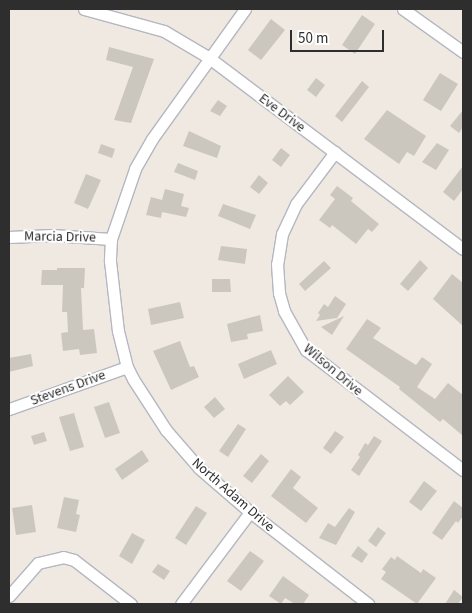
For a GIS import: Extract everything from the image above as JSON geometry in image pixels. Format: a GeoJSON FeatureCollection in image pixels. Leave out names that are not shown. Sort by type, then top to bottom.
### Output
{"type":"FeatureCollection","features":[{"type":"Feature","properties":{"kind":"street","name":"Eve Drive"},"geometry":{"type":"LineString","coordinates":[[84,9],[164,31],[208,58],[463,249]]}},
{"type":"Feature","properties":{"kind":"street","name":"North Adam Drive"},"geometry":{"type":"LineString","coordinates":[[245,9],[208,58],[152,140],[135,169],[110,239],[113,302],[127,367],[171,436],[199,468],[250,512],[368,604]]}},
{"type":"Feature","properties":{"kind":"street"},"geometry":{"type":"LineString","coordinates":[[404,9],[463,52]]}},
{"type":"Feature","properties":{"kind":"street","name":"Wilson Drive"},"geometry":{"type":"LineString","coordinates":[[334,152],[296,204],[282,234],[277,264],[279,293],[284,311],[301,343],[321,363],[463,470]]}},
{"type":"Feature","properties":{"kind":"street","name":"Marcia Drive"},"geometry":{"type":"LineString","coordinates":[[9,237],[52,236],[110,239]]}},
{"type":"Feature","properties":{"kind":"street","name":"Stevens Drive"},"geometry":{"type":"LineString","coordinates":[[9,409],[127,367]]}},
{"type":"Feature","properties":{"kind":"street"},"geometry":{"type":"LineString","coordinates":[[181,604],[250,512]]}},
{"type":"Feature","properties":{"kind":"street"},"geometry":{"type":"LineString","coordinates":[[9,596],[38,562],[63,557],[74,560],[131,604]]}},
{"type":"Feature","properties":{"kind":"building"},"geometry":{"type":"Polygon","coordinates":[[[362,15],[375,24],[355,54],[342,45],[362,15]]]}},
{"type":"Feature","properties":{"kind":"building"},"geometry":{"type":"Polygon","coordinates":[[[271,19],[285,30],[261,60],[248,50],[271,19]]]}},
{"type":"Feature","properties":{"kind":"building"},"geometry":{"type":"Polygon","coordinates":[[[109,47],[154,59],[131,123],[114,120],[133,67],[106,60],[109,47]]]}},
{"type":"Feature","properties":{"kind":"building"},"geometry":{"type":"Polygon","coordinates":[[[440,73],[458,84],[441,111],[423,100],[440,73]]]}},
{"type":"Feature","properties":{"kind":"building"},"geometry":{"type":"Polygon","coordinates":[[[316,78],[325,85],[316,97],[307,90],[316,78]]]}},
{"type":"Feature","properties":{"kind":"building"},"geometry":{"type":"Polygon","coordinates":[[[362,81],[369,87],[342,122],[335,116],[362,81]]]}},
{"type":"Feature","properties":{"kind":"building"},"geometry":{"type":"Polygon","coordinates":[[[218,100],[227,106],[220,116],[210,111],[218,100]]]}},
{"type":"Feature","properties":{"kind":"building"},"geometry":{"type":"Polygon","coordinates":[[[387,110],[426,136],[414,156],[407,152],[399,164],[364,139],[387,110]]]}},
{"type":"Feature","properties":{"kind":"building"},"geometry":{"type":"Polygon","coordinates":[[[463,110],[463,127],[459,133],[450,126],[463,110]]]}},
{"type":"Feature","properties":{"kind":"building"},"geometry":{"type":"Polygon","coordinates":[[[189,131],[221,146],[217,158],[183,146],[189,131]]]}},
{"type":"Feature","properties":{"kind":"building"},"geometry":{"type":"Polygon","coordinates":[[[437,143],[449,150],[436,170],[422,162],[437,143]]]}},
{"type":"Feature","properties":{"kind":"building"},"geometry":{"type":"Polygon","coordinates":[[[101,144],[115,149],[112,158],[98,153],[101,144]]]}},
{"type":"Feature","properties":{"kind":"building"},"geometry":{"type":"Polygon","coordinates":[[[281,148],[290,155],[281,167],[272,160],[281,148]]]}},
{"type":"Feature","properties":{"kind":"building"},"geometry":{"type":"Polygon","coordinates":[[[178,163],[198,171],[195,180],[174,172],[178,163]]]}},
{"type":"Feature","properties":{"kind":"building"},"geometry":{"type":"Polygon","coordinates":[[[463,166],[463,189],[454,201],[443,192],[463,166]]]}},
{"type":"Feature","properties":{"kind":"building"},"geometry":{"type":"Polygon","coordinates":[[[86,174],[101,180],[88,209],[74,203],[86,174]]]}},
{"type":"Feature","properties":{"kind":"building"},"geometry":{"type":"Polygon","coordinates":[[[259,175],[268,183],[259,194],[250,187],[259,175]]]}},
{"type":"Feature","properties":{"kind":"building"},"geometry":{"type":"Polygon","coordinates":[[[337,186],[353,198],[351,201],[379,224],[372,232],[368,229],[356,244],[332,225],[330,228],[319,220],[335,199],[330,195],[337,186]]]}},
{"type":"Feature","properties":{"kind":"building"},"geometry":{"type":"Polygon","coordinates":[[[165,189],[184,194],[181,206],[189,208],[186,217],[162,212],[161,218],[146,215],[151,197],[162,200],[165,189]]]}},
{"type":"Feature","properties":{"kind":"building"},"geometry":{"type":"Polygon","coordinates":[[[223,204],[256,215],[250,229],[218,216],[223,204]]]}},
{"type":"Feature","properties":{"kind":"building"},"geometry":{"type":"Polygon","coordinates":[[[221,246],[247,249],[245,264],[218,260],[221,246]]]}},
{"type":"Feature","properties":{"kind":"building"},"geometry":{"type":"Polygon","coordinates":[[[420,260],[428,268],[408,291],[400,284],[420,260]]]}},
{"type":"Feature","properties":{"kind":"building"},"geometry":{"type":"Polygon","coordinates":[[[324,261],[331,268],[305,291],[299,284],[324,261]]]}},
{"type":"Feature","properties":{"kind":"building"},"geometry":{"type":"Polygon","coordinates":[[[57,268],[85,268],[84,288],[81,288],[83,330],[94,329],[97,353],[80,355],[79,349],[63,351],[61,333],[68,332],[67,312],[62,312],[63,285],[41,285],[42,270],[57,270],[57,268]]]}},
{"type":"Feature","properties":{"kind":"building"},"geometry":{"type":"Polygon","coordinates":[[[452,274],[463,283],[463,326],[433,299],[452,274]]]}},
{"type":"Feature","properties":{"kind":"building"},"geometry":{"type":"Polygon","coordinates":[[[212,279],[230,279],[231,292],[212,292],[212,279]]]}},
{"type":"Feature","properties":{"kind":"building"},"geometry":{"type":"Polygon","coordinates":[[[335,296],[346,304],[337,318],[316,321],[320,315],[318,313],[324,304],[328,307],[335,296]]]}},
{"type":"Feature","properties":{"kind":"building"},"geometry":{"type":"Polygon","coordinates":[[[180,302],[184,318],[151,325],[148,309],[180,302]]]}},
{"type":"Feature","properties":{"kind":"building"},"geometry":{"type":"Polygon","coordinates":[[[260,315],[263,331],[247,334],[248,339],[231,342],[227,324],[260,315]]]}},
{"type":"Feature","properties":{"kind":"building"},"geometry":{"type":"Polygon","coordinates":[[[344,316],[332,335],[321,327],[344,316]]]}},
{"type":"Feature","properties":{"kind":"building"},"geometry":{"type":"Polygon","coordinates":[[[367,319],[381,328],[373,338],[416,365],[422,357],[432,364],[417,387],[435,399],[448,383],[463,395],[463,436],[443,419],[440,422],[399,389],[400,387],[346,349],[367,319]]]}},
{"type":"Feature","properties":{"kind":"building"},"geometry":{"type":"Polygon","coordinates":[[[180,341],[190,367],[194,366],[199,377],[171,390],[153,351],[180,341]]]}},
{"type":"Feature","properties":{"kind":"building"},"geometry":{"type":"Polygon","coordinates":[[[271,350],[277,364],[244,379],[238,364],[271,350]]]}},
{"type":"Feature","properties":{"kind":"building"},"geometry":{"type":"Polygon","coordinates":[[[31,354],[33,366],[9,372],[9,358],[31,354]]]}},
{"type":"Feature","properties":{"kind":"building"},"geometry":{"type":"Polygon","coordinates":[[[288,376],[304,392],[290,405],[286,401],[280,406],[269,395],[288,376]]]}},
{"type":"Feature","properties":{"kind":"building"},"geometry":{"type":"Polygon","coordinates":[[[215,397],[225,409],[214,418],[204,407],[215,397]]]}},
{"type":"Feature","properties":{"kind":"building"},"geometry":{"type":"Polygon","coordinates":[[[109,402],[120,433],[105,438],[94,407],[109,402]]]}},
{"type":"Feature","properties":{"kind":"building"},"geometry":{"type":"Polygon","coordinates":[[[74,413],[84,447],[70,451],[59,417],[74,413]]]}},
{"type":"Feature","properties":{"kind":"building"},"geometry":{"type":"Polygon","coordinates":[[[238,424],[246,429],[228,457],[219,451],[238,424]]]}},
{"type":"Feature","properties":{"kind":"building"},"geometry":{"type":"Polygon","coordinates":[[[335,431],[344,437],[331,454],[323,448],[335,431]]]}},
{"type":"Feature","properties":{"kind":"building"},"geometry":{"type":"Polygon","coordinates":[[[44,432],[47,441],[34,445],[31,436],[44,432]]]}},
{"type":"Feature","properties":{"kind":"building"},"geometry":{"type":"Polygon","coordinates":[[[374,436],[382,441],[359,476],[351,470],[360,457],[358,455],[365,443],[368,445],[374,436]]]}},
{"type":"Feature","properties":{"kind":"building"},"geometry":{"type":"Polygon","coordinates":[[[142,450],[149,461],[122,480],[115,469],[142,450]]]}},
{"type":"Feature","properties":{"kind":"building"},"geometry":{"type":"Polygon","coordinates":[[[261,454],[269,461],[252,483],[243,476],[261,454]]]}},
{"type":"Feature","properties":{"kind":"building"},"geometry":{"type":"Polygon","coordinates":[[[291,469],[301,477],[293,488],[318,508],[306,523],[271,496],[291,469]]]}},
{"type":"Feature","properties":{"kind":"building"},"geometry":{"type":"Polygon","coordinates":[[[424,481],[437,491],[421,511],[409,502],[424,481]]]}},
{"type":"Feature","properties":{"kind":"building"},"geometry":{"type":"Polygon","coordinates":[[[64,497],[79,500],[76,514],[80,515],[76,532],[57,528],[64,497]]]}},
{"type":"Feature","properties":{"kind":"building"},"geometry":{"type":"Polygon","coordinates":[[[454,501],[463,508],[463,516],[458,523],[456,521],[442,540],[432,533],[454,501]]]}},
{"type":"Feature","properties":{"kind":"building"},"geometry":{"type":"Polygon","coordinates":[[[32,505],[36,532],[16,535],[12,508],[32,505]]]}},
{"type":"Feature","properties":{"kind":"building"},"geometry":{"type":"Polygon","coordinates":[[[196,506],[207,513],[186,545],[175,538],[196,506]]]}},
{"type":"Feature","properties":{"kind":"building"},"geometry":{"type":"Polygon","coordinates":[[[349,508],[355,512],[336,545],[319,538],[328,523],[335,527],[349,508]]]}},
{"type":"Feature","properties":{"kind":"building"},"geometry":{"type":"Polygon","coordinates":[[[378,527],[386,533],[376,547],[368,541],[378,527]]]}},
{"type":"Feature","properties":{"kind":"building"},"geometry":{"type":"Polygon","coordinates":[[[132,533],[145,540],[132,564],[119,556],[132,533]]]}},
{"type":"Feature","properties":{"kind":"building"},"geometry":{"type":"Polygon","coordinates":[[[358,546],[368,554],[362,563],[351,556],[358,546]]]}},
{"type":"Feature","properties":{"kind":"building"},"geometry":{"type":"Polygon","coordinates":[[[250,551],[264,561],[241,591],[227,581],[250,551]]]}},
{"type":"Feature","properties":{"kind":"building"},"geometry":{"type":"Polygon","coordinates":[[[397,556],[421,573],[423,569],[436,578],[417,604],[381,579],[386,572],[382,569],[391,557],[395,560],[397,556]]]}},
{"type":"Feature","properties":{"kind":"building"},"geometry":{"type":"Polygon","coordinates":[[[158,564],[170,571],[164,580],[152,572],[158,564]]]}},
{"type":"Feature","properties":{"kind":"building"},"geometry":{"type":"Polygon","coordinates":[[[283,576],[309,595],[303,604],[295,604],[285,598],[281,604],[269,596],[283,576]]]}},
{"type":"Feature","properties":{"kind":"building"},"geometry":{"type":"Polygon","coordinates":[[[454,590],[463,597],[458,604],[445,604],[454,590]]]}}]}
